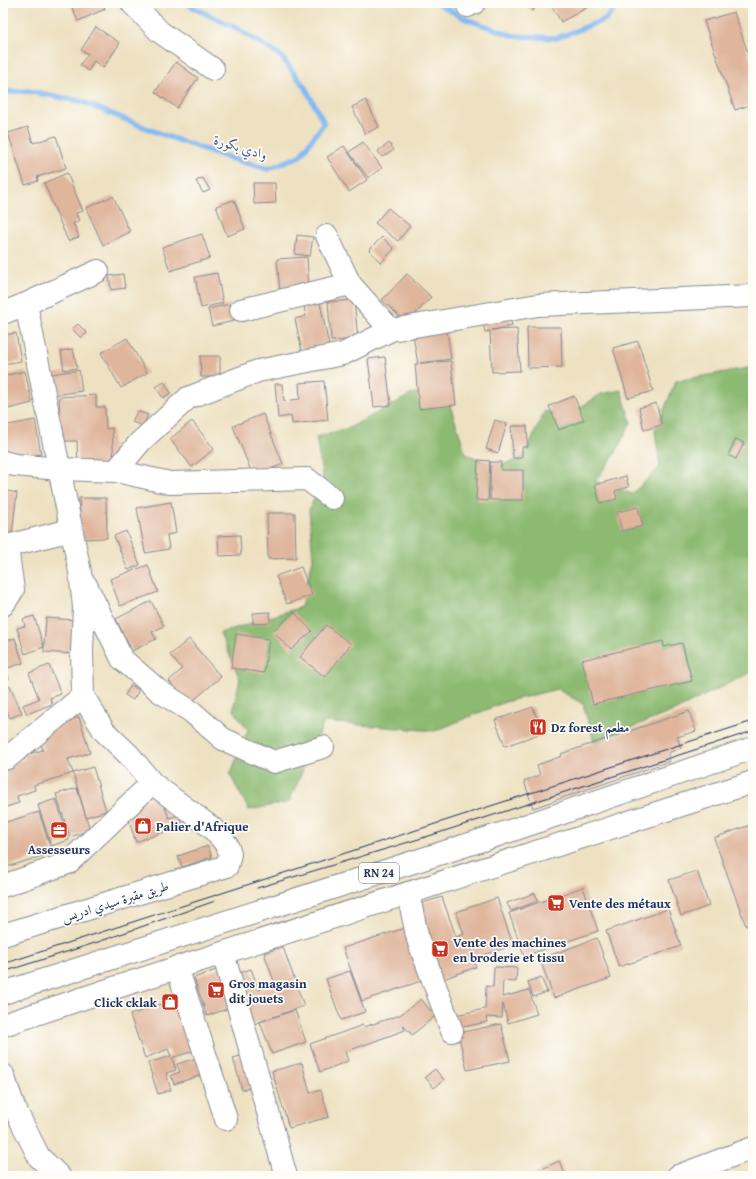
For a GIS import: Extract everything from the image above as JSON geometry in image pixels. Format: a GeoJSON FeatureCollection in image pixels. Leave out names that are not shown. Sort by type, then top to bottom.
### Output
{"type":"FeatureCollection","features":[{"type":"Feature","properties":{"kind":"street"},"geometry":{"type":"LineString","coordinates":[[132,3],[160,32],[212,69]]}},
{"type":"Feature","properties":{"kind":"street"},"geometry":{"type":"LineString","coordinates":[[327,236],[350,284],[391,330]]}},
{"type":"Feature","properties":{"kind":"street"},"geometry":{"type":"LineString","coordinates":[[3,313],[98,271]]}},
{"type":"Feature","properties":{"kind":"street"},"geometry":{"type":"LineString","coordinates":[[241,310],[350,284]]}},
{"type":"Feature","properties":{"kind":"street"},"geometry":{"type":"LineString","coordinates":[[116,471],[140,442],[188,398],[258,371],[343,354],[391,330],[538,305],[753,296]]}},
{"type":"Feature","properties":{"kind":"street"},"geometry":{"type":"LineString","coordinates":[[3,886],[68,863],[152,783],[130,756],[104,731],[83,696],[82,651],[84,607],[80,572],[58,469],[26,304]]}},
{"type":"Feature","properties":{"kind":"street"},"geometry":{"type":"LineString","coordinates":[[3,462],[15,465],[58,469],[116,471],[170,483],[307,480],[332,498]]}},
{"type":"Feature","properties":{"kind":"street"},"geometry":{"type":"LineString","coordinates":[[3,605],[13,590],[5,547],[71,530]]}},
{"type":"Feature","properties":{"kind":"street"},"geometry":{"type":"LineString","coordinates":[[80,572],[122,659],[159,691],[192,712],[223,739],[274,762],[323,747]]}},
{"type":"Feature","properties":{"kind":"street"},"geometry":{"type":"LineString","coordinates":[[3,759],[7,758],[83,696]]}},
{"type":"Feature","properties":{"kind":"street","name":"RN 24"},"geometry":{"type":"LineString","coordinates":[[3,993],[501,834],[753,748]]}},
{"type":"Feature","properties":{"kind":"street","name":"RN 24"},"geometry":{"type":"LineString","coordinates":[[3,1025],[223,952],[753,782]]}},
{"type":"Feature","properties":{"kind":"street","name":"طريق مقبرة سيدي ادريس"},"geometry":{"type":"LineString","coordinates":[[3,936],[227,866],[230,854],[227,845],[212,828],[152,783]]}},
{"type":"Feature","properties":{"kind":"street"},"geometry":{"type":"LineString","coordinates":[[408,893],[418,940],[452,1031]]}},
{"type":"Feature","properties":{"kind":"street"},"geometry":{"type":"LineString","coordinates":[[223,952],[286,1176]]}},
{"type":"Feature","properties":{"kind":"street"},"geometry":{"type":"LineString","coordinates":[[177,967],[226,1119]]}},
{"type":"Feature","properties":{"kind":"street"},"geometry":{"type":"LineString","coordinates":[[3,1075],[14,1107],[39,1157],[59,1176]]}},
{"type":"Feature","properties":{"kind":"street"},"geometry":{"type":"LineString","coordinates":[[678,1176],[753,1148]]}},
{"type":"Feature","properties":{"kind":"green space"},"geometry":{"type":"Polygon","coordinates":[[[753,367],[753,671],[674,711],[594,742],[583,704],[557,689],[505,702],[435,731],[324,722],[289,802],[249,810],[230,775],[248,730],[233,709],[240,679],[220,633],[301,607],[313,559],[309,510],[323,479],[316,437],[349,428],[412,394],[444,387],[466,454],[496,466],[522,459],[545,411],[564,418],[601,394],[621,390],[631,422],[615,454],[595,481],[632,494],[660,467],[655,431],[676,381],[753,367]]]}},
{"type":"Feature","properties":{"kind":"building"},"geometry":{"type":"Polygon","coordinates":[[[70,3],[103,3],[105,9],[78,21],[70,3]]]}},
{"type":"Feature","properties":{"kind":"building"},"geometry":{"type":"Polygon","coordinates":[[[539,3],[532,11],[525,4],[539,3]]]}},
{"type":"Feature","properties":{"kind":"building"},"geometry":{"type":"Polygon","coordinates":[[[550,3],[586,3],[588,7],[561,22],[550,3]]]}},
{"type":"Feature","properties":{"kind":"building"},"geometry":{"type":"Polygon","coordinates":[[[716,3],[729,3],[718,7],[716,3]]]}},
{"type":"Feature","properties":{"kind":"building"},"geometry":{"type":"Polygon","coordinates":[[[734,12],[753,68],[753,104],[735,110],[704,21],[734,12]]]}},
{"type":"Feature","properties":{"kind":"building"},"geometry":{"type":"Polygon","coordinates":[[[96,27],[120,43],[103,68],[94,61],[88,71],[80,65],[88,54],[81,50],[96,27]]]}},
{"type":"Feature","properties":{"kind":"building"},"geometry":{"type":"Polygon","coordinates":[[[176,62],[198,78],[177,108],[155,92],[176,62]]]}},
{"type":"Feature","properties":{"kind":"building"},"geometry":{"type":"Polygon","coordinates":[[[366,100],[379,127],[365,134],[352,107],[366,100]]]}},
{"type":"Feature","properties":{"kind":"building"},"geometry":{"type":"Polygon","coordinates":[[[28,127],[33,143],[56,136],[66,168],[37,177],[38,181],[25,185],[8,133],[28,127]]]}},
{"type":"Feature","properties":{"kind":"building"},"geometry":{"type":"Polygon","coordinates":[[[363,142],[382,168],[368,178],[349,152],[363,142]]]}},
{"type":"Feature","properties":{"kind":"building"},"geometry":{"type":"Polygon","coordinates":[[[389,143],[394,150],[382,157],[378,151],[389,143]]]}},
{"type":"Feature","properties":{"kind":"building"},"geometry":{"type":"Polygon","coordinates":[[[344,146],[367,180],[349,192],[327,157],[344,146]]]}},
{"type":"Feature","properties":{"kind":"building"},"geometry":{"type":"Polygon","coordinates":[[[67,173],[83,211],[76,213],[79,221],[73,223],[79,237],[68,241],[44,183],[67,173]]]}},
{"type":"Feature","properties":{"kind":"building"},"geometry":{"type":"Polygon","coordinates":[[[203,178],[210,190],[203,193],[196,181],[203,178]]]}},
{"type":"Feature","properties":{"kind":"building"},"geometry":{"type":"Polygon","coordinates":[[[253,183],[275,183],[276,203],[254,204],[253,183]]]}},
{"type":"Feature","properties":{"kind":"building"},"geometry":{"type":"Polygon","coordinates":[[[113,196],[130,232],[103,245],[86,208],[113,196]]]}},
{"type":"Feature","properties":{"kind":"building"},"geometry":{"type":"Polygon","coordinates":[[[234,200],[245,229],[227,236],[216,206],[234,200]]]}},
{"type":"Feature","properties":{"kind":"building"},"geometry":{"type":"Polygon","coordinates":[[[388,208],[410,226],[398,241],[375,223],[388,208]]]}},
{"type":"Feature","properties":{"kind":"building"},"geometry":{"type":"Polygon","coordinates":[[[202,234],[210,258],[170,271],[162,247],[202,234]]]}},
{"type":"Feature","properties":{"kind":"building"},"geometry":{"type":"Polygon","coordinates":[[[297,235],[313,237],[310,256],[295,254],[297,235]]]}},
{"type":"Feature","properties":{"kind":"building"},"geometry":{"type":"Polygon","coordinates":[[[382,237],[394,249],[381,263],[369,250],[382,237]]]}},
{"type":"Feature","properties":{"kind":"building"},"geometry":{"type":"Polygon","coordinates":[[[307,257],[309,291],[280,294],[277,259],[307,257]]]}},
{"type":"Feature","properties":{"kind":"building"},"geometry":{"type":"Polygon","coordinates":[[[217,273],[223,303],[201,308],[195,277],[217,273]]]}},
{"type":"Feature","properties":{"kind":"building"},"geometry":{"type":"Polygon","coordinates":[[[123,274],[125,288],[111,290],[109,276],[123,274]]]}},
{"type":"Feature","properties":{"kind":"building"},"geometry":{"type":"Polygon","coordinates":[[[407,274],[431,297],[407,323],[382,300],[407,274]]]}},
{"type":"Feature","properties":{"kind":"building"},"geometry":{"type":"Polygon","coordinates":[[[354,300],[358,339],[331,341],[328,302],[354,300]]]}},
{"type":"Feature","properties":{"kind":"building"},"geometry":{"type":"Polygon","coordinates":[[[320,303],[330,350],[303,356],[295,319],[306,316],[304,306],[320,303]]]}},
{"type":"Feature","properties":{"kind":"building"},"geometry":{"type":"Polygon","coordinates":[[[230,304],[234,321],[212,326],[208,309],[230,304]]]}},
{"type":"Feature","properties":{"kind":"building"},"geometry":{"type":"Polygon","coordinates":[[[509,312],[512,326],[492,330],[517,329],[520,371],[492,372],[490,331],[485,332],[482,318],[509,312]]]}},
{"type":"Feature","properties":{"kind":"building"},"geometry":{"type":"Polygon","coordinates":[[[78,324],[87,333],[81,338],[72,329],[78,324]]]}},
{"type":"Feature","properties":{"kind":"building"},"geometry":{"type":"Polygon","coordinates":[[[446,324],[451,359],[420,363],[451,361],[456,405],[419,409],[415,364],[418,364],[412,329],[446,324]]]}},
{"type":"Feature","properties":{"kind":"building"},"geometry":{"type":"Polygon","coordinates":[[[527,327],[561,327],[562,367],[528,368],[527,327]]]}},
{"type":"Feature","properties":{"kind":"building"},"geometry":{"type":"Polygon","coordinates":[[[16,333],[21,361],[3,364],[3,335],[16,333]]]}},
{"type":"Feature","properties":{"kind":"building"},"geometry":{"type":"Polygon","coordinates":[[[127,338],[147,373],[121,388],[101,353],[127,338]]]}},
{"type":"Feature","properties":{"kind":"building"},"geometry":{"type":"Polygon","coordinates":[[[638,341],[653,391],[628,398],[613,348],[638,341]]]}},
{"type":"Feature","properties":{"kind":"building"},"geometry":{"type":"Polygon","coordinates":[[[753,347],[753,358],[749,348],[753,347]]]}},
{"type":"Feature","properties":{"kind":"building"},"geometry":{"type":"Polygon","coordinates":[[[73,349],[77,368],[64,370],[61,351],[73,349]]]}},
{"type":"Feature","properties":{"kind":"building"},"geometry":{"type":"Polygon","coordinates":[[[200,356],[220,356],[220,377],[201,377],[200,356]]]}},
{"type":"Feature","properties":{"kind":"building"},"geometry":{"type":"Polygon","coordinates":[[[385,357],[391,405],[374,407],[368,359],[385,357]]]}},
{"type":"Feature","properties":{"kind":"building"},"geometry":{"type":"Polygon","coordinates":[[[79,370],[82,391],[53,395],[50,374],[79,370]]]}},
{"type":"Feature","properties":{"kind":"building"},"geometry":{"type":"Polygon","coordinates":[[[25,371],[32,403],[4,410],[3,376],[25,371]]]}},
{"type":"Feature","properties":{"kind":"building"},"geometry":{"type":"Polygon","coordinates":[[[324,381],[328,420],[292,424],[291,416],[278,418],[275,384],[282,384],[284,401],[300,399],[299,383],[324,381]]]}},
{"type":"Feature","properties":{"kind":"building"},"geometry":{"type":"Polygon","coordinates":[[[164,382],[171,393],[163,398],[156,387],[164,382]]]}},
{"type":"Feature","properties":{"kind":"building"},"geometry":{"type":"Polygon","coordinates":[[[96,395],[96,407],[105,407],[106,429],[112,428],[114,464],[78,466],[77,441],[61,441],[59,397],[96,395]]]}},
{"type":"Feature","properties":{"kind":"building"},"geometry":{"type":"Polygon","coordinates":[[[574,396],[584,420],[559,430],[549,406],[574,396]]]}},
{"type":"Feature","properties":{"kind":"building"},"geometry":{"type":"Polygon","coordinates":[[[656,403],[662,425],[644,430],[639,408],[656,403]]]}},
{"type":"Feature","properties":{"kind":"building"},"geometry":{"type":"Polygon","coordinates":[[[137,411],[148,415],[143,426],[132,422],[137,411]]]}},
{"type":"Feature","properties":{"kind":"building"},"geometry":{"type":"Polygon","coordinates":[[[263,414],[283,464],[253,476],[233,426],[263,414]]]}},
{"type":"Feature","properties":{"kind":"building"},"geometry":{"type":"Polygon","coordinates":[[[35,420],[41,454],[7,460],[3,437],[3,426],[35,420]]]}},
{"type":"Feature","properties":{"kind":"building"},"geometry":{"type":"Polygon","coordinates":[[[495,420],[507,424],[498,453],[486,449],[495,420]]]}},
{"type":"Feature","properties":{"kind":"building"},"geometry":{"type":"Polygon","coordinates":[[[192,421],[214,449],[192,467],[170,439],[192,421]]]}},
{"type":"Feature","properties":{"kind":"building"},"geometry":{"type":"Polygon","coordinates":[[[511,426],[527,426],[528,447],[522,447],[522,458],[513,458],[511,426]]]}},
{"type":"Feature","properties":{"kind":"building"},"geometry":{"type":"Polygon","coordinates":[[[736,439],[744,443],[736,459],[728,455],[736,439]]]}},
{"type":"Feature","properties":{"kind":"building"},"geometry":{"type":"Polygon","coordinates":[[[478,460],[490,461],[488,501],[476,500],[478,460]]]}},
{"type":"Feature","properties":{"kind":"building"},"geometry":{"type":"Polygon","coordinates":[[[490,462],[501,462],[501,470],[523,470],[523,500],[490,500],[490,462]]]}},
{"type":"Feature","properties":{"kind":"building"},"geometry":{"type":"Polygon","coordinates":[[[626,476],[629,487],[615,491],[617,499],[600,503],[595,485],[626,476]]]}},
{"type":"Feature","properties":{"kind":"building"},"geometry":{"type":"Polygon","coordinates":[[[3,490],[17,493],[11,541],[3,540],[3,490]]]}},
{"type":"Feature","properties":{"kind":"building"},"geometry":{"type":"Polygon","coordinates":[[[79,498],[106,498],[107,538],[81,539],[79,498]]]}},
{"type":"Feature","properties":{"kind":"building"},"geometry":{"type":"Polygon","coordinates":[[[171,502],[176,533],[167,535],[169,549],[145,553],[137,508],[171,502]]]}},
{"type":"Feature","properties":{"kind":"building"},"geometry":{"type":"Polygon","coordinates":[[[638,507],[643,526],[622,531],[617,512],[638,507]]]}},
{"type":"Feature","properties":{"kind":"building"},"geometry":{"type":"Polygon","coordinates":[[[267,513],[295,513],[296,558],[268,559],[267,513]]]}},
{"type":"Feature","properties":{"kind":"building"},"geometry":{"type":"Polygon","coordinates":[[[126,531],[140,565],[128,570],[114,536],[126,531]]]}},
{"type":"Feature","properties":{"kind":"building"},"geometry":{"type":"Polygon","coordinates":[[[240,535],[241,555],[219,556],[218,536],[240,535]]]}},
{"type":"Feature","properties":{"kind":"building"},"geometry":{"type":"Polygon","coordinates":[[[148,565],[158,592],[120,606],[110,579],[148,565]]]}},
{"type":"Feature","properties":{"kind":"building"},"geometry":{"type":"Polygon","coordinates":[[[301,567],[312,595],[287,604],[276,576],[301,567]]]}},
{"type":"Feature","properties":{"kind":"building"},"geometry":{"type":"Polygon","coordinates":[[[151,601],[164,626],[152,632],[156,639],[132,651],[116,619],[151,601]]]}},
{"type":"Feature","properties":{"kind":"building"},"geometry":{"type":"Polygon","coordinates":[[[270,612],[270,623],[253,624],[253,613],[270,612]]]}},
{"type":"Feature","properties":{"kind":"building"},"geometry":{"type":"Polygon","coordinates":[[[294,612],[312,631],[291,650],[273,631],[294,612]]]}},
{"type":"Feature","properties":{"kind":"building"},"geometry":{"type":"Polygon","coordinates":[[[34,616],[44,647],[25,654],[17,628],[25,626],[23,619],[34,616]]]}},
{"type":"Feature","properties":{"kind":"building"},"geometry":{"type":"Polygon","coordinates":[[[46,618],[77,620],[74,654],[44,652],[46,618]]]}},
{"type":"Feature","properties":{"kind":"building"},"geometry":{"type":"Polygon","coordinates":[[[326,625],[351,644],[325,677],[300,657],[326,625]]]}},
{"type":"Feature","properties":{"kind":"building"},"geometry":{"type":"Polygon","coordinates":[[[236,634],[269,639],[264,673],[231,668],[236,634]]]}},
{"type":"Feature","properties":{"kind":"building"},"geometry":{"type":"Polygon","coordinates":[[[15,638],[23,663],[5,669],[9,679],[3,681],[3,642],[15,638]]]}},
{"type":"Feature","properties":{"kind":"building"},"geometry":{"type":"Polygon","coordinates":[[[189,639],[221,677],[189,704],[169,681],[182,669],[170,655],[189,639]]]}},
{"type":"Feature","properties":{"kind":"building"},"geometry":{"type":"Polygon","coordinates":[[[663,641],[664,647],[682,643],[692,681],[593,704],[582,660],[663,641]]]}},
{"type":"Feature","properties":{"kind":"building"},"geometry":{"type":"Polygon","coordinates":[[[49,665],[61,694],[50,698],[52,704],[27,714],[23,705],[39,699],[29,673],[49,665]]]}},
{"type":"Feature","properties":{"kind":"building"},"geometry":{"type":"Polygon","coordinates":[[[131,685],[139,690],[133,700],[125,695],[131,685]]]}},
{"type":"Feature","properties":{"kind":"building"},"geometry":{"type":"Polygon","coordinates":[[[10,686],[22,713],[10,718],[7,711],[3,713],[3,689],[10,686]]]}},
{"type":"Feature","properties":{"kind":"building"},"geometry":{"type":"Polygon","coordinates":[[[533,707],[542,733],[505,746],[495,720],[533,707]]]}},
{"type":"Feature","properties":{"kind":"building"},"geometry":{"type":"Polygon","coordinates":[[[689,711],[696,731],[677,737],[681,748],[668,753],[670,761],[533,808],[524,781],[540,775],[537,765],[562,756],[561,754],[689,711]]]}},
{"type":"Feature","properties":{"kind":"building"},"geometry":{"type":"Polygon","coordinates":[[[79,717],[90,753],[68,759],[73,773],[34,785],[35,790],[17,796],[19,803],[3,808],[3,766],[25,759],[24,755],[43,750],[37,730],[79,717]]]}},
{"type":"Feature","properties":{"kind":"building"},"geometry":{"type":"Polygon","coordinates":[[[93,767],[106,811],[86,817],[73,773],[93,767]]]}},
{"type":"Feature","properties":{"kind":"building"},"geometry":{"type":"Polygon","coordinates":[[[77,788],[90,830],[70,837],[56,794],[77,788]]]}},
{"type":"Feature","properties":{"kind":"building"},"geometry":{"type":"Polygon","coordinates":[[[160,794],[169,818],[179,815],[183,825],[136,842],[124,807],[160,794]]]}},
{"type":"Feature","properties":{"kind":"building"},"geometry":{"type":"Polygon","coordinates":[[[56,799],[69,840],[51,846],[38,805],[56,799]]]}},
{"type":"Feature","properties":{"kind":"building"},"geometry":{"type":"Polygon","coordinates":[[[39,812],[52,853],[3,868],[3,823],[39,812]]]}},
{"type":"Feature","properties":{"kind":"building"},"geometry":{"type":"Polygon","coordinates":[[[753,824],[753,924],[746,926],[714,838],[753,824]]]}},
{"type":"Feature","properties":{"kind":"building"},"geometry":{"type":"Polygon","coordinates":[[[208,846],[212,857],[182,867],[178,856],[208,846]]]}},
{"type":"Feature","properties":{"kind":"building"},"geometry":{"type":"Polygon","coordinates":[[[697,871],[709,906],[681,916],[669,880],[697,871]]]}},
{"type":"Feature","properties":{"kind":"building"},"geometry":{"type":"Polygon","coordinates":[[[583,887],[598,931],[524,956],[509,913],[583,887]]]}},
{"type":"Feature","properties":{"kind":"building"},"geometry":{"type":"Polygon","coordinates":[[[535,893],[538,901],[511,911],[507,903],[535,893]]]}},
{"type":"Feature","properties":{"kind":"building"},"geometry":{"type":"Polygon","coordinates":[[[442,897],[456,937],[464,934],[456,912],[497,898],[513,945],[473,959],[476,967],[435,982],[416,905],[442,897]]]}},
{"type":"Feature","properties":{"kind":"building"},"geometry":{"type":"Polygon","coordinates":[[[668,909],[681,946],[619,967],[606,931],[668,909]]]}},
{"type":"Feature","properties":{"kind":"building"},"geometry":{"type":"Polygon","coordinates":[[[408,927],[427,979],[362,1001],[343,948],[408,927]]]}},
{"type":"Feature","properties":{"kind":"building"},"geometry":{"type":"Polygon","coordinates":[[[597,938],[611,978],[554,998],[540,959],[597,938]]]}},
{"type":"Feature","properties":{"kind":"building"},"geometry":{"type":"Polygon","coordinates":[[[283,947],[304,1006],[251,1025],[233,975],[251,969],[259,990],[275,984],[264,953],[283,947]]]}},
{"type":"Feature","properties":{"kind":"building"},"geometry":{"type":"Polygon","coordinates":[[[494,967],[517,968],[516,982],[503,981],[502,997],[529,990],[537,1014],[508,1023],[503,1004],[502,1018],[486,1017],[487,1022],[458,1028],[455,1015],[485,1009],[486,986],[493,987],[494,967]]]}},
{"type":"Feature","properties":{"kind":"building"},"geometry":{"type":"Polygon","coordinates":[[[221,968],[235,1006],[207,1016],[194,978],[221,968]]]}},
{"type":"Feature","properties":{"kind":"building"},"geometry":{"type":"Polygon","coordinates":[[[350,971],[365,1012],[341,1020],[326,979],[350,971]]]}},
{"type":"Feature","properties":{"kind":"building"},"geometry":{"type":"Polygon","coordinates":[[[541,977],[547,992],[533,997],[528,982],[541,977]]]}},
{"type":"Feature","properties":{"kind":"building"},"geometry":{"type":"Polygon","coordinates":[[[177,998],[196,1050],[172,1058],[176,1070],[166,1073],[171,1090],[158,1094],[148,1063],[171,1056],[168,1049],[145,1058],[130,1015],[177,998]]]}},
{"type":"Feature","properties":{"kind":"building"},"geometry":{"type":"Polygon","coordinates":[[[421,999],[435,1016],[412,1035],[403,1025],[405,1030],[345,1052],[348,1061],[320,1072],[310,1044],[363,1025],[364,1027],[400,1015],[421,999]]]}},
{"type":"Feature","properties":{"kind":"building"},"geometry":{"type":"Polygon","coordinates":[[[295,1010],[306,1042],[272,1054],[260,1022],[295,1010]]]}},
{"type":"Feature","properties":{"kind":"building"},"geometry":{"type":"Polygon","coordinates":[[[501,1024],[510,1061],[467,1070],[458,1033],[501,1024]]]}},
{"type":"Feature","properties":{"kind":"building"},"geometry":{"type":"Polygon","coordinates":[[[244,1055],[254,1086],[242,1090],[233,1058],[244,1055]]]}},
{"type":"Feature","properties":{"kind":"building"},"geometry":{"type":"Polygon","coordinates":[[[197,1058],[202,1075],[174,1084],[171,1075],[180,1072],[177,1064],[197,1058]]]}},
{"type":"Feature","properties":{"kind":"building"},"geometry":{"type":"Polygon","coordinates":[[[302,1063],[310,1093],[321,1090],[329,1117],[289,1128],[272,1071],[302,1063]]]}},
{"type":"Feature","properties":{"kind":"building"},"geometry":{"type":"Polygon","coordinates":[[[435,1069],[444,1080],[434,1088],[425,1077],[435,1069]]]}},
{"type":"Feature","properties":{"kind":"building"},"geometry":{"type":"Polygon","coordinates":[[[3,1161],[7,1174],[3,1175],[3,1161]]]}},
{"type":"Feature","properties":{"kind":"building"},"geometry":{"type":"Polygon","coordinates":[[[559,1161],[566,1176],[527,1176],[559,1161]]]}},
{"type":"Feature","properties":{"kind":"waterway","name":"وادي بكورة"},"geometry":{"type":"LineString","coordinates":[[3,92],[28,91],[80,101],[161,134],[226,157],[268,169],[300,156],[324,123],[306,89],[281,56],[236,28],[192,7],[188,3]]}},
{"type":"Feature","properties":{"kind":"waterway","name":"وادي بكورة"},"geometry":{"type":"LineString","coordinates":[[437,3],[466,19],[514,36],[557,38],[606,19],[620,3]]}},
{"type":"Feature","properties":{"kind":"tram line"},"geometry":{"type":"LineString","coordinates":[[3,964],[753,721]]}},
{"type":"Feature","properties":{"kind":"tram line"},"geometry":{"type":"LineString","coordinates":[[257,888],[432,835],[753,731]]}},
{"type":"Feature","properties":{"kind":"tram line"},"geometry":{"type":"LineString","coordinates":[[3,972],[98,942],[215,901]]}},
{"type":"Feature","properties":{"kind":"place","name":"Dz forest مطعم"},"geometry":{"type":"Point","coordinates":[538,727]}},
{"type":"Feature","properties":{"kind":"place","name":"Palier d'Afrique"},"geometry":{"type":"Point","coordinates":[143,826]}},
{"type":"Feature","properties":{"kind":"place","name":"Assesseurs"},"geometry":{"type":"Point","coordinates":[59,830]}},
{"type":"Feature","properties":{"kind":"place","name":"Vente des métaux"},"geometry":{"type":"Point","coordinates":[556,903]}},
{"type":"Feature","properties":{"kind":"place","name":"Vente des machines en broderie et tissu"},"geometry":{"type":"Point","coordinates":[440,949]}},
{"type":"Feature","properties":{"kind":"place","name":"Gros magasin dit jouets"},"geometry":{"type":"Point","coordinates":[216,990]}},
{"type":"Feature","properties":{"kind":"place","name":"Click cklak"},"geometry":{"type":"Point","coordinates":[170,1002]}}]}
